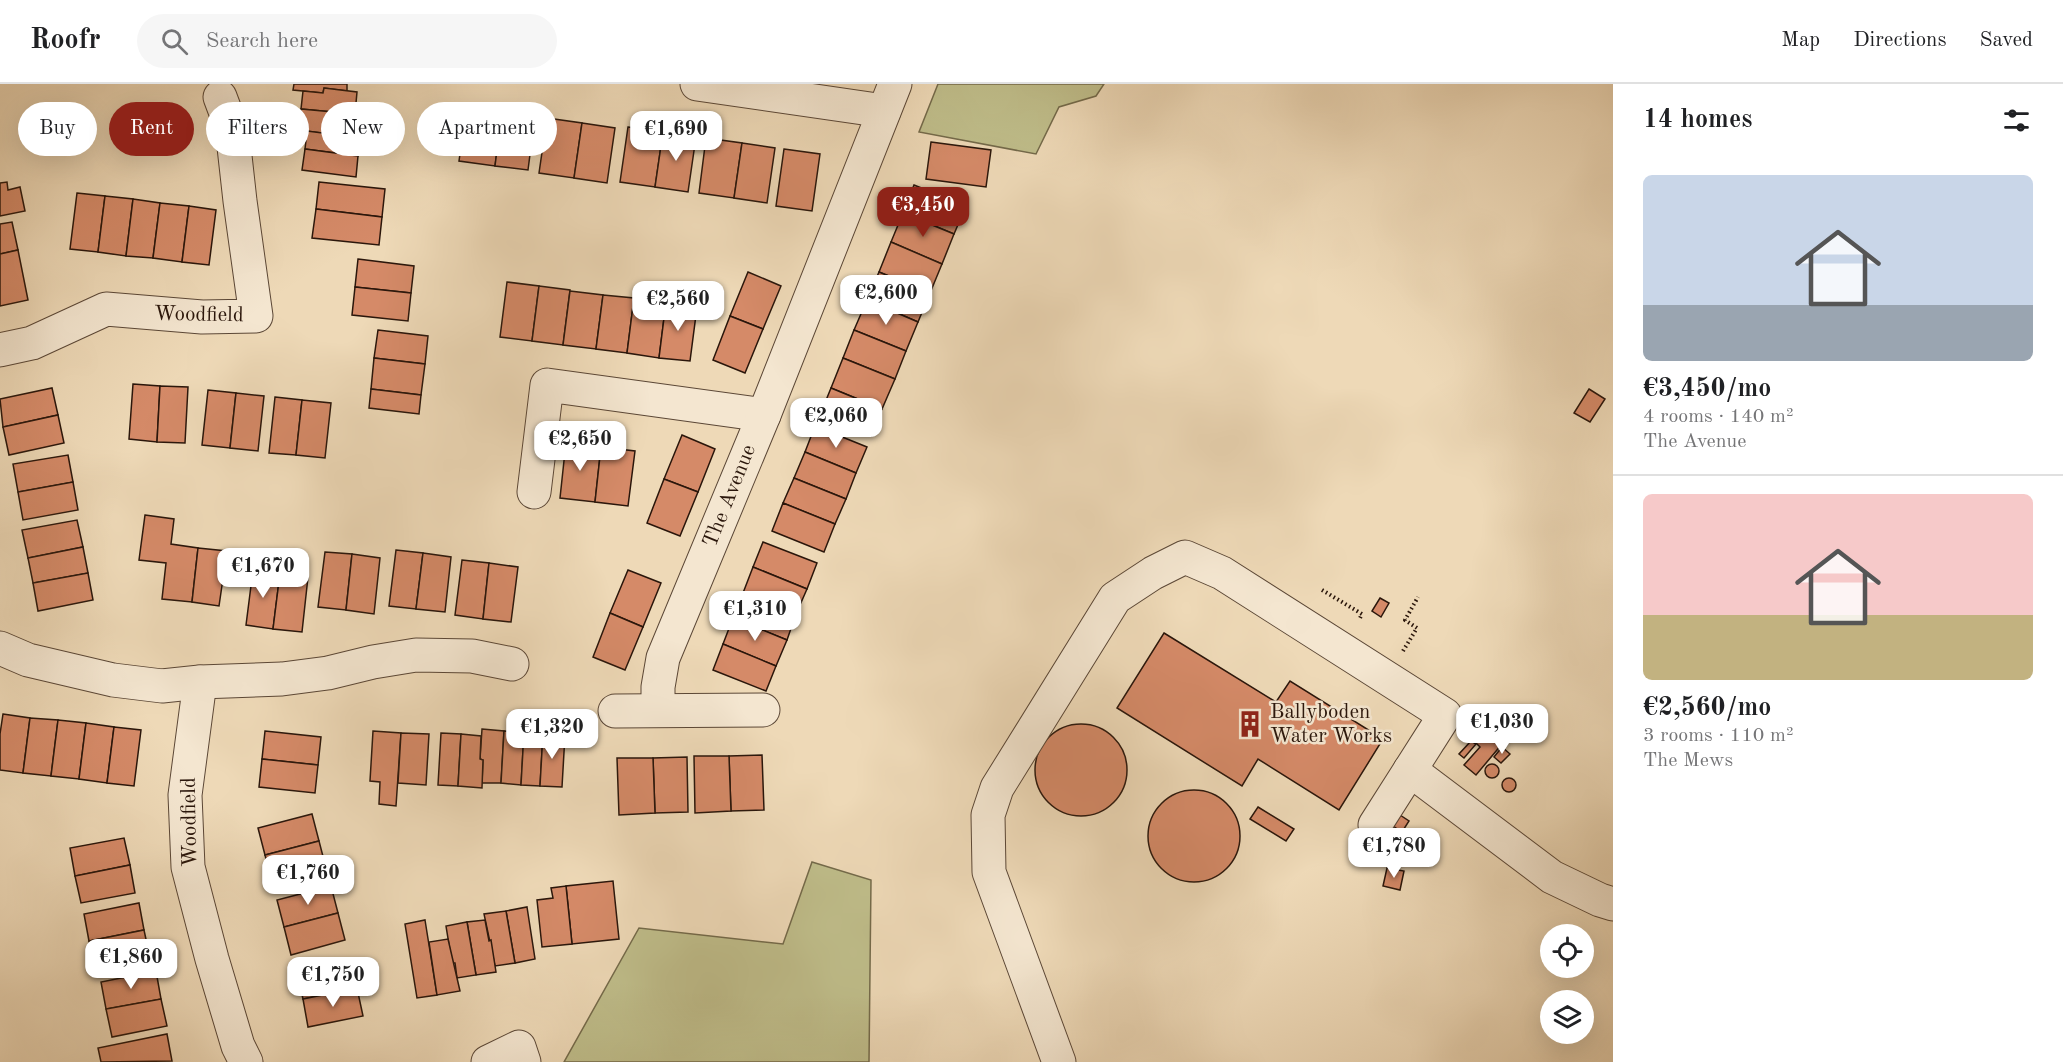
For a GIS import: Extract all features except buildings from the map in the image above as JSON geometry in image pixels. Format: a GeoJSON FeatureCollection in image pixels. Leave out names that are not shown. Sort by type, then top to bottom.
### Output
{"type":"FeatureCollection","features":[{"type":"Feature","properties":{"kind":"street"},"geometry":{"type":"LineString","coordinates":[[697,84],[889,98]]}},
{"type":"Feature","properties":{"kind":"street","name":"Woodfield"},"geometry":{"type":"LineString","coordinates":[[0,350],[32,343],[106,309],[202,317],[256,316],[232,129],[220,97]]}},
{"type":"Feature","properties":{"kind":"street","name":"The Avenue"},"geometry":{"type":"LineString","coordinates":[[658,710],[658,687],[663,658],[764,415],[889,98]]}},
{"type":"Feature","properties":{"kind":"street"},"geometry":{"type":"LineString","coordinates":[[534,492],[548,385],[764,415]]}},
{"type":"Feature","properties":{"kind":"street"},"geometry":{"type":"LineString","coordinates":[[1059,1062],[989,872],[988,815],[997,788],[1115,598],[1153,573],[1185,557],[1222,573],[1445,716],[1375,825]]}},
{"type":"Feature","properties":{"kind":"street"},"geometry":{"type":"LineString","coordinates":[[0,648],[28,660],[113,680],[162,686],[282,679],[328,673],[373,662],[416,656],[472,656],[512,664]]}},
{"type":"Feature","properties":{"kind":"street","name":"Woodfield"},"geometry":{"type":"LineString","coordinates":[[200,682],[185,795],[188,867],[212,959],[238,1046],[246,1062]]}},
{"type":"Feature","properties":{"kind":"street"},"geometry":{"type":"LineString","coordinates":[[615,711],[763,710]]}},
{"type":"Feature","properties":{"kind":"street"},"geometry":{"type":"LineString","coordinates":[[1410,770],[1552,876],[1613,904]]}},
{"type":"Feature","properties":{"kind":"street"},"geometry":{"type":"LineString","coordinates":[[488,1062],[519,1047],[524,1062]]}},
{"type":"Feature","properties":{"kind":"path"},"geometry":{"type":"LineString","coordinates":[[1322,590],[1357,611]]}},
{"type":"Feature","properties":{"kind":"path"},"geometry":{"type":"LineString","coordinates":[[1386,678],[1417,628],[1405,620],[1418,597]]}},
{"type":"Feature","properties":{"kind":"shaded area"},"geometry":{"type":"Polygon","coordinates":[[[938,84],[1104,84],[1096,96],[1059,107],[1036,154],[919,132],[938,84]]]}},
{"type":"Feature","properties":{"kind":"shaded area"},"geometry":{"type":"Polygon","coordinates":[[[812,862],[871,880],[869,1062],[564,1062],[639,928],[783,944],[812,862]]]}},
{"type":"Feature","properties":{"kind":"place","name":"Ballyboden Water Works"},"geometry":{"type":"Point","coordinates":[1250,724]}}]}
